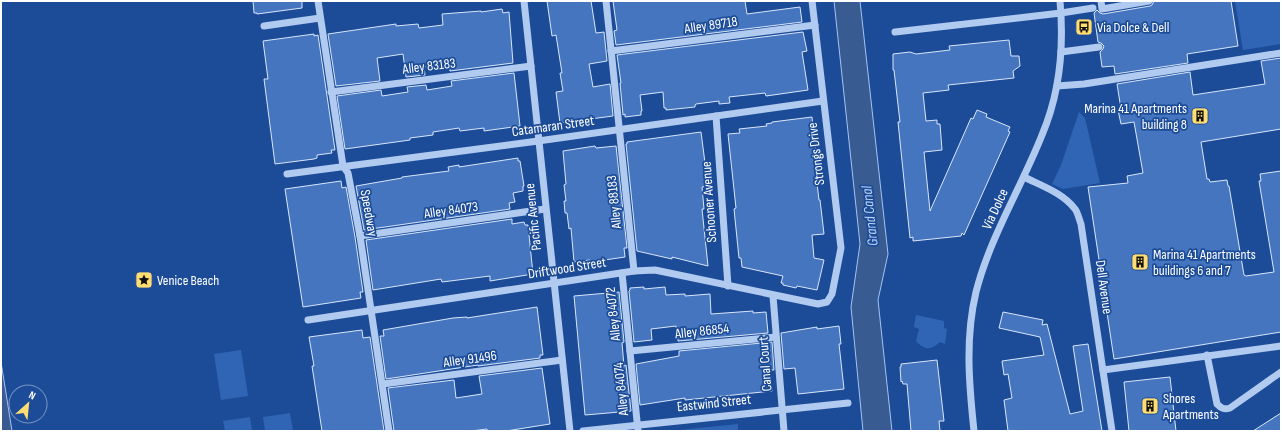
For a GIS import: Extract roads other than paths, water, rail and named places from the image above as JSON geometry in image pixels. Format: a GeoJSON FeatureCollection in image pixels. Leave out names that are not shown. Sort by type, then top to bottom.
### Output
{"type":"FeatureCollection","features":[{"type":"Feature","properties":{"kind":"street","name":"Speedway"},"geometry":{"type":"LineString","coordinates":[[318,1],[343,166],[348,173],[360,236],[389,431]]}},
{"type":"Feature","properties":{"kind":"street","name":"Pacific Avenue"},"geometry":{"type":"LineString","coordinates":[[524,1],[545,209],[570,431]]}},
{"type":"Feature","properties":{"kind":"street","name":"Alley 88183"},"geometry":{"type":"LineString","coordinates":[[606,1],[634,271]]}},
{"type":"Feature","properties":{"kind":"street","name":"Strongs Drive"},"geometry":{"type":"LineString","coordinates":[[812,1],[841,248],[832,294],[827,302]]}},
{"type":"Feature","properties":{"kind":"street","name":"Via Dolce"},"geometry":{"type":"LineString","coordinates":[[974,431],[968,360],[970,326],[976,292],[993,243],[1043,134],[1057,86],[1061,52],[1062,13],[1060,1]]}},
{"type":"Feature","properties":{"kind":"street"},"geometry":{"type":"LineString","coordinates":[[1101,1],[1102,9],[1149,1]]}},
{"type":"Feature","properties":{"kind":"street"},"geometry":{"type":"LineString","coordinates":[[895,32],[1062,13],[1093,8]]}},
{"type":"Feature","properties":{"kind":"street"},"geometry":{"type":"LineString","coordinates":[[264,26],[320,18]]}},
{"type":"Feature","properties":{"kind":"street","name":"Alley 89718"},"geometry":{"type":"LineString","coordinates":[[611,51],[815,25]]}},
{"type":"Feature","properties":{"kind":"street"},"geometry":{"type":"LineString","coordinates":[[1061,52],[1099,47]]}},
{"type":"Feature","properties":{"kind":"street"},"geometry":{"type":"LineString","coordinates":[[1057,86],[1084,84],[1281,53]]}},
{"type":"Feature","properties":{"kind":"street","name":"Alley 83183"},"geometry":{"type":"LineString","coordinates":[[331,92],[531,66]]}},
{"type":"Feature","properties":{"kind":"street","name":"Catamaran Street"},"geometry":{"type":"LineString","coordinates":[[287,174],[619,130],[823,101]]}},
{"type":"Feature","properties":{"kind":"street","name":"Schooner Avenue"},"geometry":{"type":"LineString","coordinates":[[716,116],[728,286]]}},
{"type":"Feature","properties":{"kind":"street","name":"Dell Avenue"},"geometry":{"type":"LineString","coordinates":[[1024,177],[1065,199],[1076,210],[1081,224],[1112,431]]}},
{"type":"Feature","properties":{"kind":"street","name":"Alley 84073"},"geometry":{"type":"LineString","coordinates":[[360,236],[545,209]]}},
{"type":"Feature","properties":{"kind":"street","name":"Driftwood Street"},"geometry":{"type":"LineString","coordinates":[[308,320],[634,271],[655,270],[774,296],[818,304],[827,302]]}},
{"type":"Feature","properties":{"kind":"street","name":"Alley 84072"},"geometry":{"type":"LineString","coordinates":[[622,273],[630,351]]}},
{"type":"Feature","properties":{"kind":"street","name":"Canal Court"},"geometry":{"type":"LineString","coordinates":[[774,296],[784,431]]}},
{"type":"Feature","properties":{"kind":"street","name":"Alley 86854"},"geometry":{"type":"LineString","coordinates":[[630,351],[776,337]]}},
{"type":"Feature","properties":{"kind":"street"},"geometry":{"type":"LineString","coordinates":[[1103,370],[1281,346]]}},
{"type":"Feature","properties":{"kind":"street","name":"Alley 84074"},"geometry":{"type":"LineString","coordinates":[[630,351],[638,428]]}},
{"type":"Feature","properties":{"kind":"street"},"geometry":{"type":"LineString","coordinates":[[1207,355],[1217,404],[1221,408],[1225,409],[1230,408],[1281,372]]}},
{"type":"Feature","properties":{"kind":"street","name":"Alley 91496"},"geometry":{"type":"LineString","coordinates":[[382,384],[562,360]]}},
{"type":"Feature","properties":{"kind":"street","name":"Eastwind Street"},"geometry":{"type":"LineString","coordinates":[[583,431],[638,428],[782,409],[848,403]]}},
{"type":"Feature","properties":{"kind":"water","name":"Grand Canal"},"geometry":{"type":"Polygon","coordinates":[[[834,1],[860,1],[888,254],[878,300],[892,431],[863,431],[851,307],[860,244],[834,1]]]}},
{"type":"Feature","properties":{"kind":"water"},"geometry":{"type":"Polygon","coordinates":[[[1,362],[8,406],[8,424],[11,424],[12,431],[1,431],[1,362]]]}},
{"type":"Feature","properties":{"kind":"place","name":"Via Dolce & Dell"},"geometry":{"type":"Point","coordinates":[1084,27]}},
{"type":"Feature","properties":{"kind":"place","name":"Marina 41 Apartments building 8"},"geometry":{"type":"Point","coordinates":[1200,116]}},
{"type":"Feature","properties":{"kind":"place","name":"Marina 41 Apartments buildings 6 and 7"},"geometry":{"type":"Point","coordinates":[1140,262]}},
{"type":"Feature","properties":{"kind":"place","name":"Venice Beach"},"geometry":{"type":"Point","coordinates":[144,280]}},
{"type":"Feature","properties":{"kind":"place","name":"Shores Apartments"},"geometry":{"type":"Point","coordinates":[1150,406]}}]}
